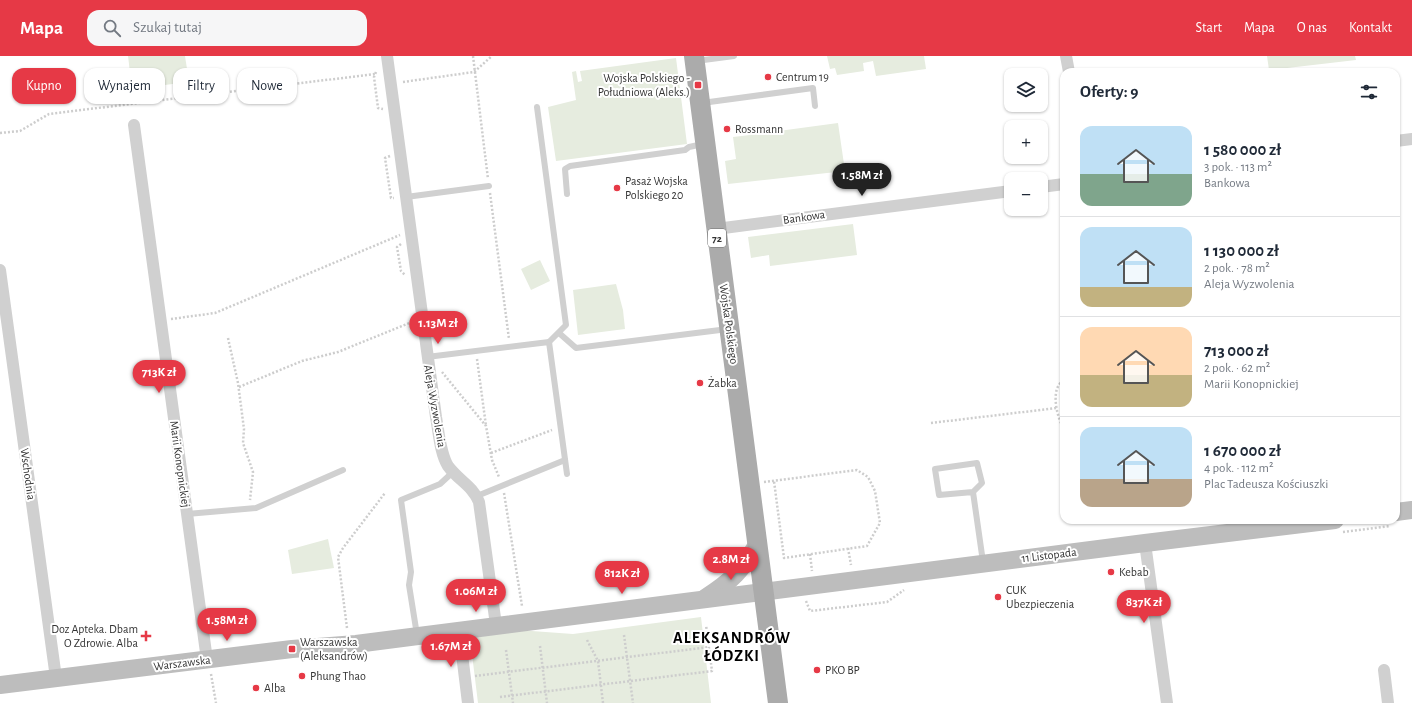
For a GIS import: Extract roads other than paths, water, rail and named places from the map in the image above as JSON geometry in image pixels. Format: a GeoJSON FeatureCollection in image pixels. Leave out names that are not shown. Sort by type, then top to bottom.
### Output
{"type":"FeatureCollection","features":[{"type":"Feature","properties":{"kind":"main road","name":"Wojska Polskiego"},"geometry":{"type":"LineString","coordinates":[[694,58],[764,592]]}},
{"type":"Feature","properties":{"kind":"main road"},"geometry":{"type":"LineString","coordinates":[[1400,512],[1412,510]]}},
{"type":"Feature","properties":{"kind":"main road","name":"11 Listopada"},"geometry":{"type":"LineString","coordinates":[[703,600],[984,563],[1302,524]]}},
{"type":"Feature","properties":{"kind":"main road"},"geometry":{"type":"LineString","coordinates":[[703,600],[719,589],[740,570],[758,542]]}},
{"type":"Feature","properties":{"kind":"main road","name":"72"},"geometry":{"type":"LineString","coordinates":[[764,592],[778,703]]}},
{"type":"Feature","properties":{"kind":"main road","name":"Warszawska"},"geometry":{"type":"LineString","coordinates":[[0,685],[292,649],[356,644],[496,625],[703,600]]}},
{"type":"Feature","properties":{"kind":"street","name":"Aleja Wyzwolenia"},"geometry":{"type":"LineString","coordinates":[[387,56],[436,417],[444,456],[448,466],[477,496]]}},
{"type":"Feature","properties":{"kind":"street"},"geometry":{"type":"LineString","coordinates":[[1066,56],[1068,68]]}},
{"type":"Feature","properties":{"kind":"street","name":"Marii Konopnickiej"},"geometry":{"type":"LineString","coordinates":[[134,125],[207,660]]}},
{"type":"Feature","properties":{"kind":"street"},"geometry":{"type":"LineString","coordinates":[[1400,140],[1412,139]]}},
{"type":"Feature","properties":{"kind":"street"},"geometry":{"type":"LineString","coordinates":[[1048,186],[1060,185]]}},
{"type":"Feature","properties":{"kind":"street","name":"Bankowa"},"geometry":{"type":"LineString","coordinates":[[716,229],[1004,191]]}},
{"type":"Feature","properties":{"kind":"street","name":"Wschodnia"},"geometry":{"type":"LineString","coordinates":[[0,270],[56,678]]}},
{"type":"Feature","properties":{"kind":"street"},"geometry":{"type":"LineString","coordinates":[[477,496],[496,625]]}},
{"type":"Feature","properties":{"kind":"street"},"geometry":{"type":"LineString","coordinates":[[1145,543],[1167,703]]}},
{"type":"Feature","properties":{"kind":"street"},"geometry":{"type":"LineString","coordinates":[[459,630],[468,703]]}},
{"type":"Feature","properties":{"kind":"street"},"geometry":{"type":"LineString","coordinates":[[1384,670],[1388,703]]}},
{"type":"Feature","properties":{"kind":"lane"},"geometry":{"type":"LineString","coordinates":[[694,58],[734,56]]}},
{"type":"Feature","properties":{"kind":"lane"},"geometry":{"type":"LineString","coordinates":[[700,103],[813,88],[815,106]]}},
{"type":"Feature","properties":{"kind":"lane"},"geometry":{"type":"LineString","coordinates":[[427,357],[550,342],[566,324],[537,107]]}},
{"type":"Feature","properties":{"kind":"lane"},"geometry":{"type":"LineString","coordinates":[[567,194],[565,169],[570,166],[685,150],[689,147],[706,144]]}},
{"type":"Feature","properties":{"kind":"lane"},"geometry":{"type":"LineString","coordinates":[[406,197],[489,186]]}},
{"type":"Feature","properties":{"kind":"lane"},"geometry":{"type":"LineString","coordinates":[[559,333],[576,348],[729,328]]}},
{"type":"Feature","properties":{"kind":"lane"},"geometry":{"type":"LineString","coordinates":[[550,342],[567,474]]}},
{"type":"Feature","properties":{"kind":"lane"},"geometry":{"type":"LineString","coordinates":[[477,496],[565,460]]}},
{"type":"Feature","properties":{"kind":"lane"},"geometry":{"type":"LineString","coordinates":[[977,463],[982,483],[973,492],[939,495],[935,469],[977,463]]}},
{"type":"Feature","properties":{"kind":"lane"},"geometry":{"type":"LineString","coordinates":[[187,514],[256,508],[343,470]]}},
{"type":"Feature","properties":{"kind":"lane"},"geometry":{"type":"LineString","coordinates":[[417,636],[409,585],[411,572],[401,500],[440,484],[453,472]]}},
{"type":"Feature","properties":{"kind":"lane"},"geometry":{"type":"LineString","coordinates":[[973,492],[984,563]]}},
{"type":"Feature","properties":{"kind":"place","name":"Centrum 19"},"geometry":{"type":"Point","coordinates":[768,77]}},
{"type":"Feature","properties":{"kind":"place","name":"Wojska Polskiego - Południowa (Aleks.)"},"geometry":{"type":"Point","coordinates":[698,85]}},
{"type":"Feature","properties":{"kind":"place","name":"Rossmann"},"geometry":{"type":"Point","coordinates":[727,129]}},
{"type":"Feature","properties":{"kind":"place","name":"Pasaż Wojska Polskiego 20"},"geometry":{"type":"Point","coordinates":[617,188]}},
{"type":"Feature","properties":{"kind":"place","name":"Żabka"},"geometry":{"type":"Point","coordinates":[700,383]}},
{"type":"Feature","properties":{"kind":"place","name":"Kebab"},"geometry":{"type":"Point","coordinates":[1111,572]}},
{"type":"Feature","properties":{"kind":"place","name":"CUK Ubezpieczenia"},"geometry":{"type":"Point","coordinates":[998,597]}},
{"type":"Feature","properties":{"kind":"place","name":"Doz Apteka. Dbam O Zdrowie. Alba"},"geometry":{"type":"Point","coordinates":[146,636]}},
{"type":"Feature","properties":{"kind":"place","name":"Warszawska (Aleksandrów)"},"geometry":{"type":"Point","coordinates":[292,649]}},
{"type":"Feature","properties":{"kind":"place","name":"PKO BP"},"geometry":{"type":"Point","coordinates":[817,670]}},
{"type":"Feature","properties":{"kind":"place","name":"Phung Thao"},"geometry":{"type":"Point","coordinates":[302,676]}},
{"type":"Feature","properties":{"kind":"place","name":"Alba"},"geometry":{"type":"Point","coordinates":[256,688]}},
{"type":"Feature","properties":{"kind":"district","name":"ALEKSANDRÓW ŁÓDZKI"},"geometry":{"type":"Point","coordinates":[732,647]}}]}
